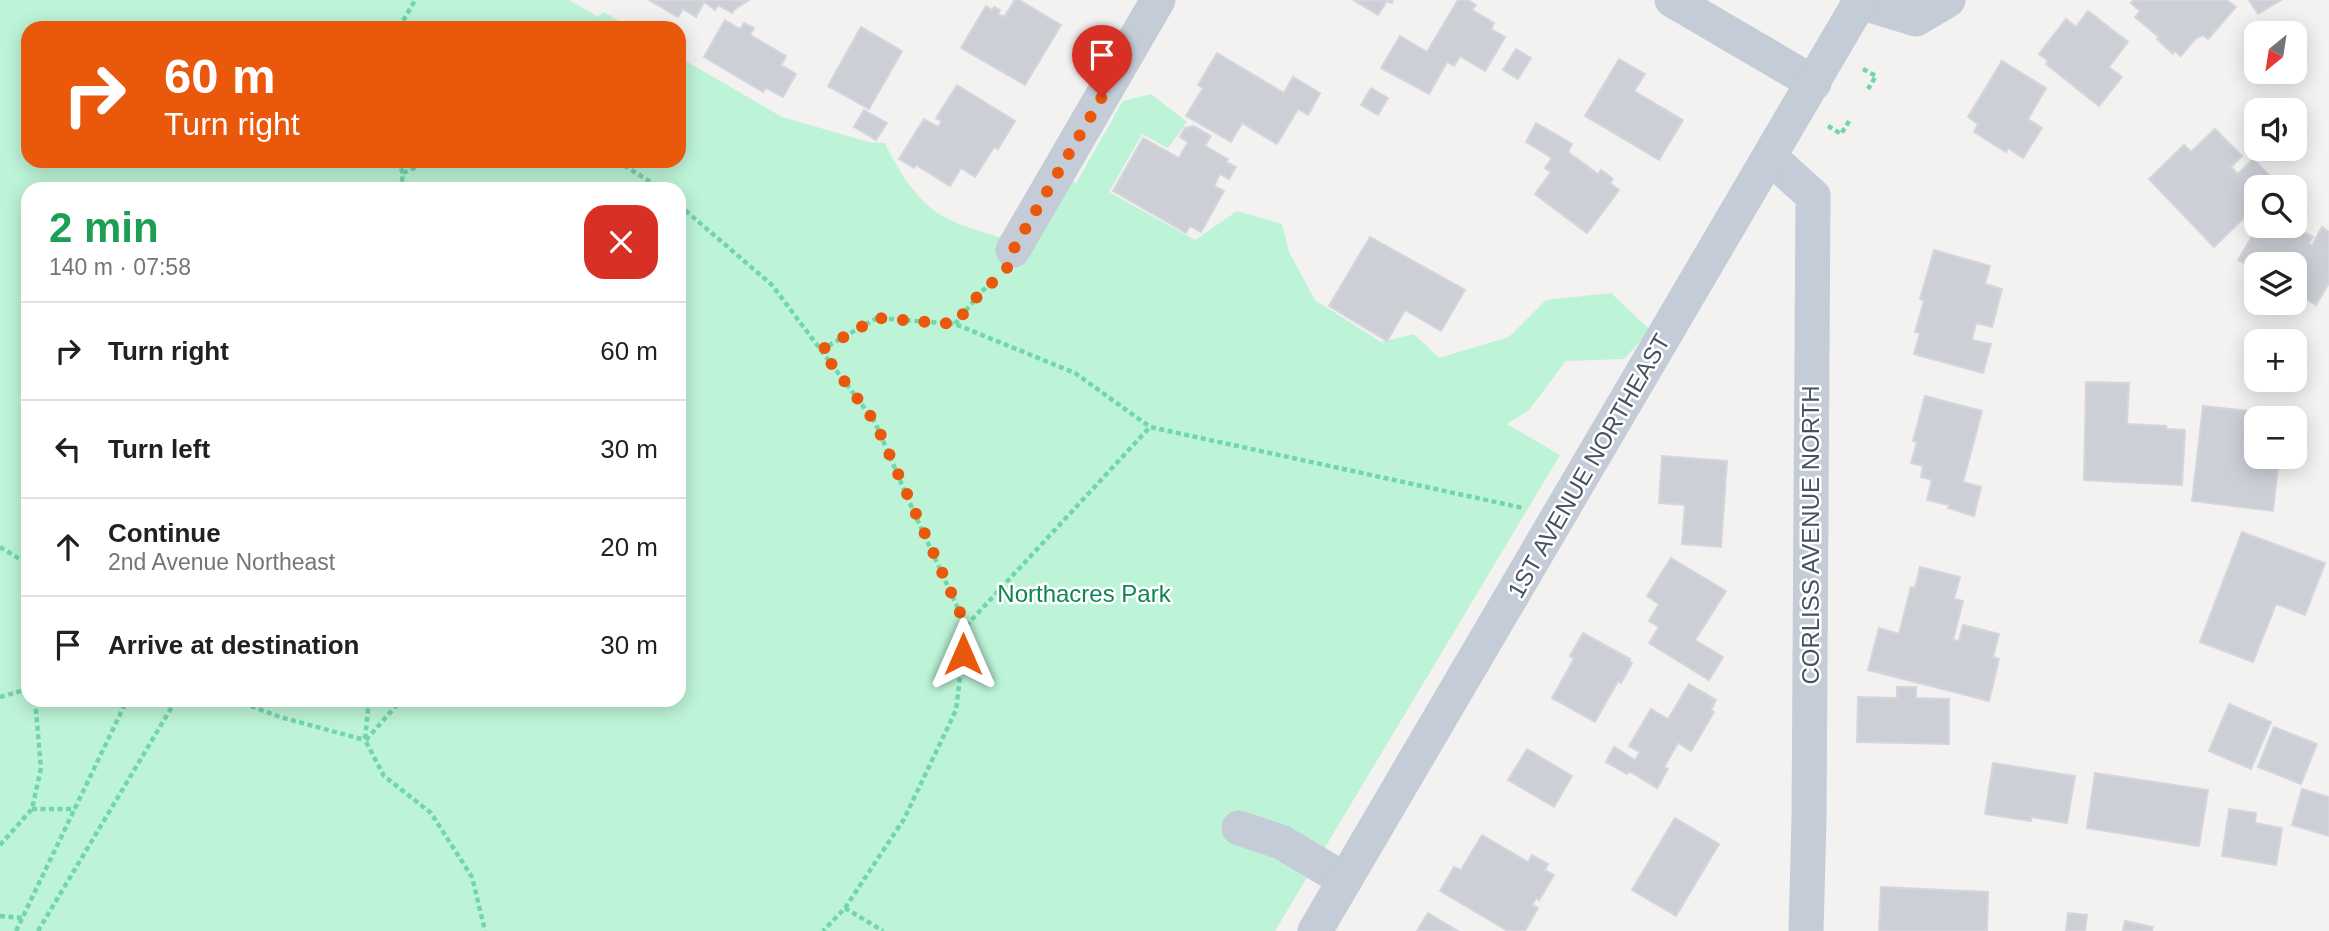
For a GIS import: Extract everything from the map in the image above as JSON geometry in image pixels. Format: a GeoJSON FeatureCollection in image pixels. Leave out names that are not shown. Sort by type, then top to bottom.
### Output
{"type":"FeatureCollection","features":[{"type":"Feature","properties":{"kind":"street"},"geometry":{"type":"LineString","coordinates":[[1013,250],[1158,0]]}},
{"type":"Feature","properties":{"kind":"street"},"geometry":{"type":"LineString","coordinates":[[1672,0],[1814,83]]}},
{"type":"Feature","properties":{"kind":"street"},"geometry":{"type":"LineString","coordinates":[[1861,1],[1916,19],[1948,0]]}},
{"type":"Feature","properties":{"kind":"street","name":"1ST AVENUE NORTHEAST"},"geometry":{"type":"LineString","coordinates":[[1315,931],[1861,1]]}},
{"type":"Feature","properties":{"kind":"street","name":"CORLISS AVENUE NORTH"},"geometry":{"type":"LineString","coordinates":[[1770,157],[1813,197],[1810,806],[1806,931]]}},
{"type":"Feature","properties":{"kind":"street"},"geometry":{"type":"LineString","coordinates":[[1239,828],[1282,842],[1345,880]]}},
{"type":"Feature","properties":{"kind":"path"},"geometry":{"type":"LineString","coordinates":[[403,21],[415,0]]}},
{"type":"Feature","properties":{"kind":"path"},"geometry":{"type":"LineString","coordinates":[[1856,65],[1876,76],[1868,89]]}},
{"type":"Feature","properties":{"kind":"path"},"geometry":{"type":"LineString","coordinates":[[1822,123],[1841,134],[1851,117]]}},
{"type":"Feature","properties":{"kind":"path"},"geometry":{"type":"LineString","coordinates":[[400,168],[402,182]]}},
{"type":"Feature","properties":{"kind":"path"},"geometry":{"type":"LineString","coordinates":[[403,173],[414,168]]}},
{"type":"Feature","properties":{"kind":"path"},"geometry":{"type":"LineString","coordinates":[[629,168],[652,182]]}},
{"type":"Feature","properties":{"kind":"path"},"geometry":{"type":"LineString","coordinates":[[686,211],[772,285],[875,422],[966,626],[957,710],[904,819],[845,908],[823,931]]}},
{"type":"Feature","properties":{"kind":"path"},"geometry":{"type":"LineString","coordinates":[[955,324],[981,292],[1006,271],[1013,250]]}},
{"type":"Feature","properties":{"kind":"path"},"geometry":{"type":"LineString","coordinates":[[821,350],[877,318],[955,324],[1075,373],[1150,426],[1530,510]]}},
{"type":"Feature","properties":{"kind":"path"},"geometry":{"type":"LineString","coordinates":[[966,626],[1150,426]]}},
{"type":"Feature","properties":{"kind":"path"},"geometry":{"type":"LineString","coordinates":[[0,547],[21,560]]}},
{"type":"Feature","properties":{"kind":"path"},"geometry":{"type":"LineString","coordinates":[[0,697],[21,691]]}},
{"type":"Feature","properties":{"kind":"path"},"geometry":{"type":"LineString","coordinates":[[0,845],[32,809],[41,768],[35,707]]}},
{"type":"Feature","properties":{"kind":"path"},"geometry":{"type":"LineString","coordinates":[[16,931],[123,707]]}},
{"type":"Feature","properties":{"kind":"path"},"geometry":{"type":"LineString","coordinates":[[38,931],[173,707]]}},
{"type":"Feature","properties":{"kind":"path"},"geometry":{"type":"LineString","coordinates":[[253,707],[365,740]]}},
{"type":"Feature","properties":{"kind":"path"},"geometry":{"type":"LineString","coordinates":[[368,707],[365,740],[384,776],[430,813],[472,877],[485,931]]}},
{"type":"Feature","properties":{"kind":"path"},"geometry":{"type":"LineString","coordinates":[[365,740],[395,707]]}},
{"type":"Feature","properties":{"kind":"path"},"geometry":{"type":"LineString","coordinates":[[32,809],[75,808]]}},
{"type":"Feature","properties":{"kind":"path"},"geometry":{"type":"LineString","coordinates":[[845,908],[883,931]]}},
{"type":"Feature","properties":{"kind":"path"},"geometry":{"type":"LineString","coordinates":[[0,916],[22,918]]}},
{"type":"Feature","properties":{"kind":"green space","name":"Northacres Park"},"geometry":{"type":"Polygon","coordinates":[[[0,0],[569,0],[598,17],[604,12],[619,21],[21,21],[21,168],[686,168],[686,61],[782,117],[869,142],[885,143],[905,179],[932,209],[966,227],[1034,247],[1071,181],[1076,183],[1123,101],[1151,94],[1187,122],[1168,148],[1142,134],[1109,192],[1195,240],[1237,211],[1282,224],[1289,252],[1315,300],[1381,342],[1414,334],[1439,358],[1509,337],[1546,300],[1611,293],[1650,330],[1624,359],[1566,361],[1529,410],[1507,424],[1560,455],[1275,931],[0,931],[0,0]]]}},
{"type":"Feature","properties":{"kind":"building"},"geometry":{"type":"Polygon","coordinates":[[[649,0],[749,0],[732,13],[718,5],[715,10],[704,2],[696,17],[683,9],[678,17],[649,0]]]}},
{"type":"Feature","properties":{"kind":"building"},"geometry":{"type":"Polygon","coordinates":[[[1015,0],[1061,25],[1025,85],[961,48],[986,6],[992,10],[994,7],[1000,10],[998,14],[1004,17],[1015,0]]]}},
{"type":"Feature","properties":{"kind":"building"},"geometry":{"type":"Polygon","coordinates":[[[1393,0],[1392,3],[1387,1],[1378,15],[1355,1],[1393,0]]]}},
{"type":"Feature","properties":{"kind":"building"},"geometry":{"type":"Polygon","coordinates":[[[1458,0],[1468,0],[1476,5],[1472,10],[1494,23],[1491,29],[1505,37],[1485,71],[1460,56],[1454,66],[1447,62],[1429,94],[1381,68],[1400,36],[1427,52],[1458,0]]]}},
{"type":"Feature","properties":{"kind":"building"},"geometry":{"type":"Polygon","coordinates":[[[2134,0],[2227,0],[2236,7],[2208,39],[2203,35],[2195,39],[2181,56],[2175,51],[2173,54],[2157,39],[2159,37],[2135,17],[2140,11],[2131,3],[2134,0]]]}},
{"type":"Feature","properties":{"kind":"building"},"geometry":{"type":"Polygon","coordinates":[[[2249,0],[2281,0],[2258,14],[2249,0]]]}},
{"type":"Feature","properties":{"kind":"building"},"geometry":{"type":"Polygon","coordinates":[[[2088,11],[2128,42],[2109,67],[2122,77],[2099,106],[2046,64],[2048,61],[2039,54],[2066,19],[2076,27],[2088,11]]]}},
{"type":"Feature","properties":{"kind":"building"},"geometry":{"type":"Polygon","coordinates":[[[725,20],[740,29],[744,23],[754,28],[750,35],[786,56],[781,65],[796,74],[783,97],[766,88],[763,92],[704,57],[725,20]]]}},
{"type":"Feature","properties":{"kind":"building"},"geometry":{"type":"Polygon","coordinates":[[[861,27],[902,51],[869,109],[828,86],[861,27]]]}},
{"type":"Feature","properties":{"kind":"building"},"geometry":{"type":"Polygon","coordinates":[[[1516,49],[1531,58],[1518,79],[1503,70],[1516,49]]]}},
{"type":"Feature","properties":{"kind":"building"},"geometry":{"type":"Polygon","coordinates":[[[1217,53],[1284,93],[1293,77],[1320,93],[1308,115],[1298,109],[1277,144],[1242,123],[1231,142],[1186,116],[1203,88],[1198,85],[1217,53]]]}},
{"type":"Feature","properties":{"kind":"building"},"geometry":{"type":"Polygon","coordinates":[[[1619,59],[1645,74],[1634,91],[1683,120],[1659,160],[1585,116],[1619,59]]]}},
{"type":"Feature","properties":{"kind":"building"},"geometry":{"type":"Polygon","coordinates":[[[2002,61],[2046,88],[2028,119],[2042,128],[2023,158],[2008,148],[2006,152],[1974,132],[1978,124],[1968,117],[2002,61]]]}},
{"type":"Feature","properties":{"kind":"building"},"geometry":{"type":"Polygon","coordinates":[[[957,85],[1015,121],[998,149],[994,147],[975,177],[961,168],[950,186],[916,165],[914,168],[899,159],[924,119],[938,127],[942,121],[936,118],[957,85]]]}},
{"type":"Feature","properties":{"kind":"building"},"geometry":{"type":"Polygon","coordinates":[[[1371,88],[1388,98],[1378,115],[1361,105],[1371,88]]]}},
{"type":"Feature","properties":{"kind":"building"},"geometry":{"type":"Polygon","coordinates":[[[864,110],[887,123],[876,140],[854,127],[864,110]]]}},
{"type":"Feature","properties":{"kind":"building"},"geometry":{"type":"Polygon","coordinates":[[[1536,123],[1572,144],[1568,152],[1598,174],[1601,170],[1613,179],[1610,183],[1619,190],[1587,233],[1535,194],[1551,172],[1545,168],[1552,158],[1526,142],[1536,123]]]}},
{"type":"Feature","properties":{"kind":"building"},"geometry":{"type":"Polygon","coordinates":[[[1194,126],[1211,136],[1205,146],[1228,159],[1226,162],[1236,167],[1229,179],[1220,174],[1214,186],[1224,191],[1201,232],[1190,226],[1186,233],[1113,191],[1143,138],[1179,158],[1188,142],[1180,137],[1185,128],[1194,126]]]}},
{"type":"Feature","properties":{"kind":"building"},"geometry":{"type":"Polygon","coordinates":[[[2215,129],[2242,156],[2231,167],[2238,174],[2251,161],[2255,161],[2269,175],[2244,175],[2244,218],[2214,247],[2149,179],[2184,145],[2191,152],[2215,129]]]}},
{"type":"Feature","properties":{"kind":"building"},"geometry":{"type":"Polygon","coordinates":[[[2322,227],[2329,232],[2329,283],[2316,305],[2307,300],[2307,252],[2244,252],[2244,263],[2238,260],[2251,238],[2307,238],[2307,234],[2313,237],[2309,243],[2312,245],[2322,227]]]}},
{"type":"Feature","properties":{"kind":"building"},"geometry":{"type":"Polygon","coordinates":[[[1370,237],[1465,290],[1441,331],[1405,310],[1387,341],[1329,306],[1370,237]]]}},
{"type":"Feature","properties":{"kind":"building"},"geometry":{"type":"Polygon","coordinates":[[[1934,250],[1990,266],[1985,284],[2002,289],[1992,327],[1976,323],[1972,340],[1991,344],[1983,373],[1914,354],[1920,333],[1915,332],[1924,301],[1920,299],[1934,250]]]}},
{"type":"Feature","properties":{"kind":"building"},"geometry":{"type":"Polygon","coordinates":[[[2086,382],[2129,383],[2127,424],[2185,430],[2182,485],[2084,480],[2086,382]]]}},
{"type":"Feature","properties":{"kind":"building"},"geometry":{"type":"Polygon","coordinates":[[[1925,396],[1982,411],[1963,482],[1981,487],[1974,516],[1948,508],[1949,505],[1927,500],[1932,480],[1921,477],[1923,466],[1911,463],[1917,442],[1913,441],[1925,396]]]}},
{"type":"Feature","properties":{"kind":"building"},"geometry":{"type":"Polygon","coordinates":[[[2203,406],[2244,411],[2244,469],[2278,469],[2273,511],[2192,501],[2203,406]]]}},
{"type":"Feature","properties":{"kind":"building"},"geometry":{"type":"Polygon","coordinates":[[[1662,456],[1727,461],[1721,547],[1682,544],[1685,505],[1659,503],[1662,456]]]}},
{"type":"Feature","properties":{"kind":"building"},"geometry":{"type":"Polygon","coordinates":[[[2242,532],[2325,563],[2305,615],[2276,604],[2253,662],[2200,642],[2242,532]]]}},
{"type":"Feature","properties":{"kind":"building"},"geometry":{"type":"Polygon","coordinates":[[[1671,558],[1726,591],[1695,640],[1723,657],[1709,680],[1649,643],[1659,627],[1649,621],[1659,604],[1647,596],[1671,558]]]}},
{"type":"Feature","properties":{"kind":"building"},"geometry":{"type":"Polygon","coordinates":[[[1920,567],[1960,577],[1954,599],[1963,601],[1953,640],[1959,641],[1963,625],[1999,634],[1993,657],[1999,659],[1989,701],[1868,670],[1879,628],[1899,634],[1911,587],[1915,588],[1920,567]]]}},
{"type":"Feature","properties":{"kind":"building"},"geometry":{"type":"Polygon","coordinates":[[[1583,633],[1630,659],[1632,663],[1621,683],[1618,681],[1595,722],[1552,698],[1574,659],[1570,656],[1583,633]]]}},
{"type":"Feature","properties":{"kind":"building"},"geometry":{"type":"Polygon","coordinates":[[[1689,684],[1716,700],[1711,710],[1714,712],[1691,751],[1678,743],[1664,767],[1668,769],[1657,788],[1629,771],[1627,774],[1606,762],[1614,747],[1635,760],[1640,752],[1629,746],[1651,709],[1668,719],[1689,684]]]}},
{"type":"Feature","properties":{"kind":"building"},"geometry":{"type":"Polygon","coordinates":[[[1897,687],[1916,687],[1916,698],[1949,699],[1949,744],[1857,742],[1858,697],[1897,698],[1897,687]]]}},
{"type":"Feature","properties":{"kind":"building"},"geometry":{"type":"Polygon","coordinates":[[[2229,704],[2271,722],[2251,769],[2209,751],[2229,704]]]}},
{"type":"Feature","properties":{"kind":"building"},"geometry":{"type":"Polygon","coordinates":[[[2274,727],[2317,744],[2301,784],[2258,767],[2274,727]]]}},
{"type":"Feature","properties":{"kind":"building"},"geometry":{"type":"Polygon","coordinates":[[[1527,749],[1572,776],[1554,807],[1508,780],[1527,749]]]}},
{"type":"Feature","properties":{"kind":"building"},"geometry":{"type":"Polygon","coordinates":[[[1993,763],[2075,776],[2067,823],[1985,814],[1993,763]]]}},
{"type":"Feature","properties":{"kind":"building"},"geometry":{"type":"Polygon","coordinates":[[[2095,773],[2208,790],[2199,846],[2087,828],[2095,773]]]}},
{"type":"Feature","properties":{"kind":"building"},"geometry":{"type":"Polygon","coordinates":[[[2302,789],[2329,797],[2329,836],[2292,825],[2302,789]]]}},
{"type":"Feature","properties":{"kind":"building"},"geometry":{"type":"Polygon","coordinates":[[[2229,809],[2256,813],[2255,823],[2282,828],[2276,865],[2222,856],[2229,809]]]}},
{"type":"Feature","properties":{"kind":"building"},"geometry":{"type":"Polygon","coordinates":[[[1675,818],[1719,844],[1676,916],[1632,890],[1675,818]]]}},
{"type":"Feature","properties":{"kind":"building"},"geometry":{"type":"Polygon","coordinates":[[[1482,835],[1528,862],[1532,855],[1548,864],[1545,870],[1554,875],[1539,900],[1536,898],[1532,905],[1538,908],[1525,931],[1508,931],[1440,891],[1454,867],[1461,870],[1482,835]]]}},
{"type":"Feature","properties":{"kind":"building"},"geometry":{"type":"Polygon","coordinates":[[[1881,887],[1988,892],[1987,931],[1879,931],[1881,887]]]}},
{"type":"Feature","properties":{"kind":"building"},"geometry":{"type":"Polygon","coordinates":[[[1428,913],[1458,931],[1417,931],[1428,913]]]}},
{"type":"Feature","properties":{"kind":"building"},"geometry":{"type":"Polygon","coordinates":[[[2068,913],[2087,915],[2085,931],[2066,931],[2068,913]]]}},
{"type":"Feature","properties":{"kind":"building"},"geometry":{"type":"Polygon","coordinates":[[[2125,921],[2153,927],[2152,931],[2123,931],[2125,921]]]}},
{"type":"Feature","properties":{"kind":"route"},"geometry":{"type":"LineString","coordinates":[[963,654],[966,626],[875,422],[821,350],[877,318],[955,324],[981,292],[1006,271],[1013,250],[1102,97]]}}]}
